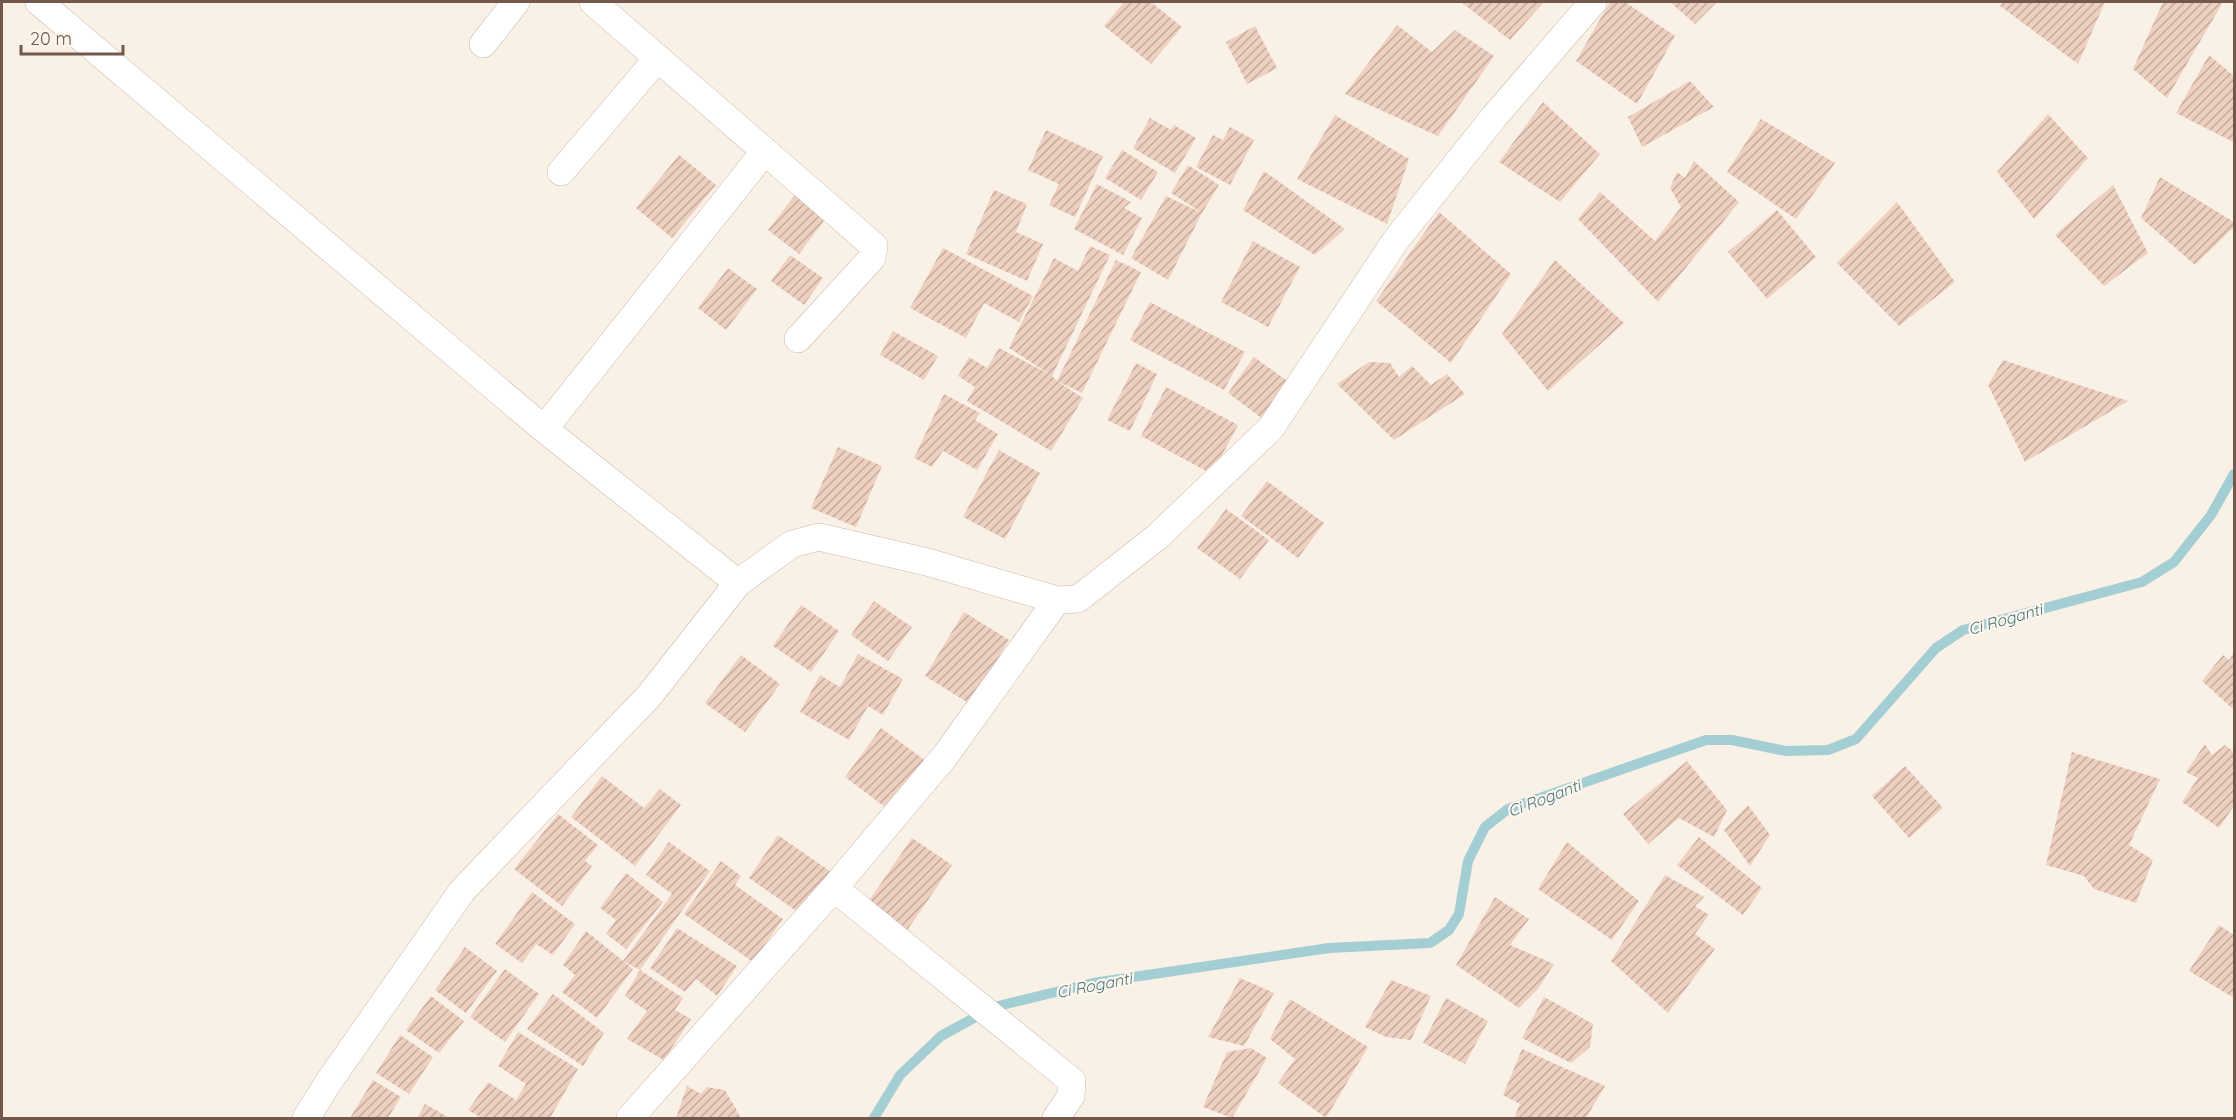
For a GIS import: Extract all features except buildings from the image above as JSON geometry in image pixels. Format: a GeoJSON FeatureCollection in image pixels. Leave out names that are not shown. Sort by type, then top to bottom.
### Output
{"type":"FeatureCollection","features":[{"type":"Feature","properties":{"kind":"street"},"geometry":{"type":"LineString","coordinates":[[39,2],[544,429],[738,583]]}},
{"type":"Feature","properties":{"kind":"street"},"geometry":{"type":"LineString","coordinates":[[483,44],[516,2]]}},
{"type":"Feature","properties":{"kind":"street"},"geometry":{"type":"LineString","coordinates":[[593,2],[874,246],[872,258],[798,339]]}},
{"type":"Feature","properties":{"kind":"street"},"geometry":{"type":"LineString","coordinates":[[306,1119],[330,1080],[462,891],[649,696],[738,583],[792,544],[819,537],[927,562],[1057,600],[1078,599],[1157,537],[1271,428],[1396,240],[1494,117],[1593,2]]}},
{"type":"Feature","properties":{"kind":"street"},"geometry":{"type":"LineString","coordinates":[[561,171],[658,58]]}},
{"type":"Feature","properties":{"kind":"street"},"geometry":{"type":"LineString","coordinates":[[544,429],[765,151]]}},
{"type":"Feature","properties":{"kind":"street"},"geometry":{"type":"LineString","coordinates":[[630,1119],[834,888],[945,756],[1057,600]]}},
{"type":"Feature","properties":{"kind":"street"},"geometry":{"type":"LineString","coordinates":[[834,888],[1072,1081],[1071,1096],[1056,1119]]}},
{"type":"Feature","properties":{"kind":"waterway","name":"Ci Roganti"},"geometry":{"type":"LineString","coordinates":[[874,1118],[900,1075],[941,1036],[994,1007],[1093,983],[1329,948],[1430,943],[1449,930],[1459,914],[1468,861],[1485,827],[1508,809],[1706,740],[1732,740],[1786,751],[1828,750],[1856,739],[1936,648],[1963,630],[2142,582],[2174,562],[2211,515],[2234,474]]}}]}
